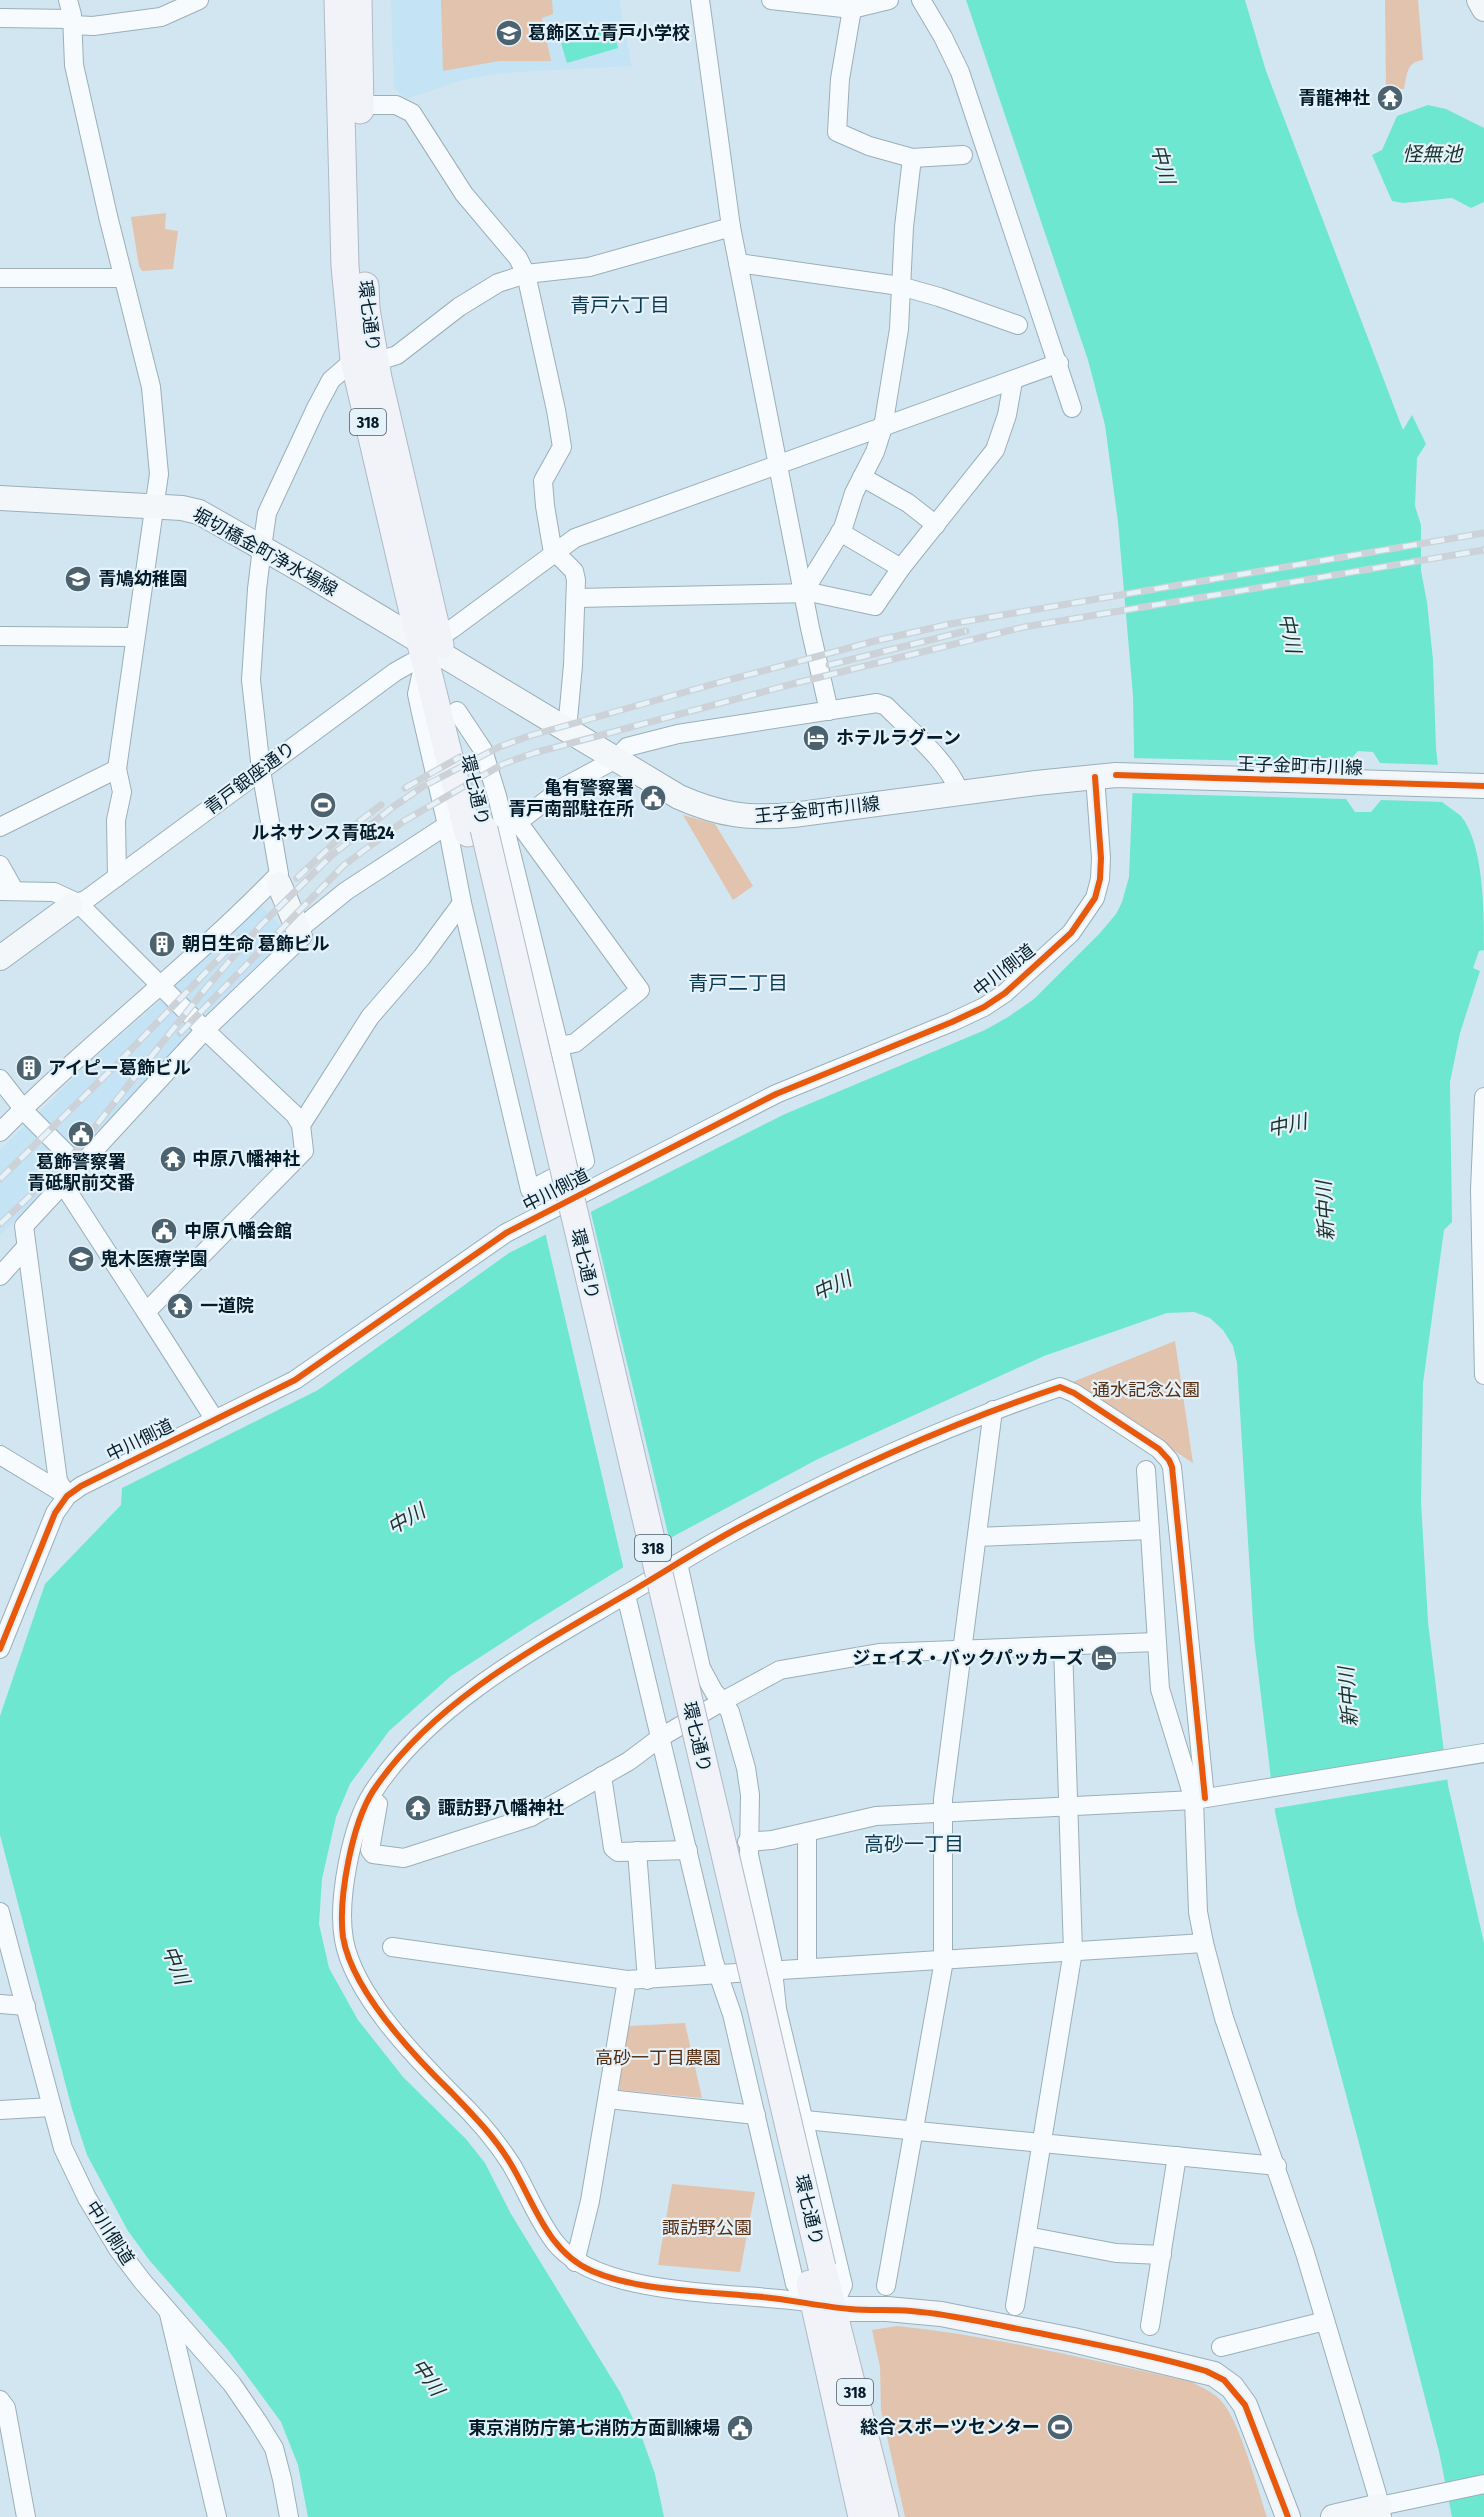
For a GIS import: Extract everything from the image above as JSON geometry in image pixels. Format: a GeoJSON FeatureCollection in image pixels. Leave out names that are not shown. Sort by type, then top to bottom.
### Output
{"type":"FeatureCollection","features":[{"type":"Feature","properties":{"kind":"main road","name":"環七通り"},"geometry":{"type":"LineString","coordinates":[[338,0],[345,266],[364,361],[431,648],[484,827]]}},
{"type":"Feature","properties":{"kind":"main road","name":"環七通り"},"geometry":{"type":"LineString","coordinates":[[358,0],[363,266],[366,309],[364,361]]}},
{"type":"Feature","properties":{"kind":"main road","name":"環七通り"},"geometry":{"type":"LineString","coordinates":[[431,648],[457,711],[484,827],[815,2268],[862,2517]]}},
{"type":"Feature","properties":{"kind":"main road","name":"環七通り"},"geometry":{"type":"LineString","coordinates":[[823,2305],[885,2517]]}},
{"type":"Feature","properties":{"kind":"street"},"geometry":{"type":"LineString","coordinates":[[68,0],[73,22],[74,66],[123,278],[151,387],[159,474],[117,769],[122,792],[116,820],[117,877]]}},
{"type":"Feature","properties":{"kind":"street"},"geometry":{"type":"LineString","coordinates":[[0,18],[73,22],[93,26],[161,17],[199,0]]}},
{"type":"Feature","properties":{"kind":"street"},"geometry":{"type":"LineString","coordinates":[[700,0],[731,227],[803,593],[829,711]]}},
{"type":"Feature","properties":{"kind":"street"},"geometry":{"type":"LineString","coordinates":[[771,0],[852,9],[889,0]]}},
{"type":"Feature","properties":{"kind":"street"},"geometry":{"type":"LineString","coordinates":[[921,0],[960,72],[1059,363],[1072,408]]}},
{"type":"Feature","properties":{"kind":"street"},"geometry":{"type":"LineString","coordinates":[[1479,0],[1484,9]]}},
{"type":"Feature","properties":{"kind":"street"},"geometry":{"type":"LineString","coordinates":[[852,9],[840,79],[837,132],[868,146],[912,158],[963,155]]}},
{"type":"Feature","properties":{"kind":"street"},"geometry":{"type":"LineString","coordinates":[[360,105],[396,105],[412,114],[464,194],[518,258],[526,274],[562,447],[543,481],[545,506],[554,553],[574,571],[577,598],[567,730]]}},
{"type":"Feature","properties":{"kind":"street"},"geometry":{"type":"LineString","coordinates":[[803,593],[840,532],[862,477],[875,452],[883,427],[899,329],[900,286],[912,158]]}},
{"type":"Feature","properties":{"kind":"street"},"geometry":{"type":"LineString","coordinates":[[0,1132],[85,1051],[277,881],[280,870],[261,770],[251,680],[257,589],[267,513],[331,380],[364,361],[397,355],[459,307],[498,283],[526,274],[589,267],[731,227]]}},
{"type":"Feature","properties":{"kind":"street"},"geometry":{"type":"LineString","coordinates":[[738,263],[900,286],[1018,325]]}},
{"type":"Feature","properties":{"kind":"street"},"geometry":{"type":"LineString","coordinates":[[0,278],[123,278]]}},
{"type":"Feature","properties":{"kind":"street","name":"青戸銀座通り"},"geometry":{"type":"LineString","coordinates":[[75,904],[117,877],[400,668],[431,648],[575,538],[1059,363]]}},
{"type":"Feature","properties":{"kind":"street"},"geometry":{"type":"LineString","coordinates":[[577,598],[814,593],[875,606],[901,568],[995,450],[1007,415],[1013,381]]}},
{"type":"Feature","properties":{"kind":"street"},"geometry":{"type":"LineString","coordinates":[[862,477],[908,503],[936,525]]}},
{"type":"Feature","properties":{"kind":"street","name":"堀切橋金町浄水場線"},"geometry":{"type":"LineString","coordinates":[[0,498],[156,506],[199,512],[431,648]]}},
{"type":"Feature","properties":{"kind":"street"},"geometry":{"type":"LineString","coordinates":[[840,532],[901,568]]}},
{"type":"Feature","properties":{"kind":"street"},"geometry":{"type":"LineString","coordinates":[[0,636],[135,637]]}},
{"type":"Feature","properties":{"kind":"street","name":"王子金町市川線"},"geometry":{"type":"LineString","coordinates":[[431,648],[679,797],[707,809],[748,817],[813,813],[1105,776],[1484,786]]}},
{"type":"Feature","properties":{"kind":"street"},"geometry":{"type":"LineString","coordinates":[[297,929],[346,891],[564,787],[616,759],[627,747],[678,734],[877,703],[886,706],[953,776],[960,793]]}},
{"type":"Feature","properties":{"kind":"street"},"geometry":{"type":"LineString","coordinates":[[0,827],[117,769]]}},
{"type":"Feature","properties":{"kind":"street","name":"中川側道"},"geometry":{"type":"LineString","coordinates":[[0,1649],[5,1620],[55,1513],[67,1496],[90,1481],[215,1420],[312,1369],[506,1233],[776,1094],[952,1022],[984,1007],[1005,993],[1071,933],[1095,898],[1100,879],[1105,776]]}},
{"type":"Feature","properties":{"kind":"street"},"geometry":{"type":"LineString","coordinates":[[301,1125],[370,1017],[422,957],[462,903],[484,827]]}},
{"type":"Feature","properties":{"kind":"street"},"geometry":{"type":"LineString","coordinates":[[484,827],[640,990],[574,1043],[560,1046]]}},
{"type":"Feature","properties":{"kind":"street"},"geometry":{"type":"LineString","coordinates":[[462,903],[530,1190],[585,1161],[560,1046],[484,827]]}},
{"type":"Feature","properties":{"kind":"street"},"geometry":{"type":"LineString","coordinates":[[0,865],[7,891],[54,892],[75,904],[295,1116],[301,1125],[304,1151],[146,1312]]}},
{"type":"Feature","properties":{"kind":"street"},"geometry":{"type":"LineString","coordinates":[[67,1496],[58,1481],[24,1226],[205,1030],[303,936],[297,929],[277,881]]}},
{"type":"Feature","properties":{"kind":"street"},"geometry":{"type":"LineString","coordinates":[[0,958],[75,904]]}},
{"type":"Feature","properties":{"kind":"street"},"geometry":{"type":"LineString","coordinates":[[0,1079],[79,1166]]}},
{"type":"Feature","properties":{"kind":"street"},"geometry":{"type":"LineString","coordinates":[[1484,1097],[1480,1190],[1484,1375]]}},
{"type":"Feature","properties":{"kind":"street"},"geometry":{"type":"LineString","coordinates":[[63,1184],[215,1420]]}},
{"type":"Feature","properties":{"kind":"street"},"geometry":{"type":"LineString","coordinates":[[0,1276],[26,1247]]}},
{"type":"Feature","properties":{"kind":"street"},"geometry":{"type":"LineString","coordinates":[[1288,2517],[1245,2405],[1232,2387],[1214,2374],[1073,2340],[941,2314],[823,2305],[623,2281],[595,2272],[575,2262],[552,2239],[512,2167],[488,2131],[416,2058],[371,1999],[349,1959],[342,1923],[344,1884],[353,1845],[369,1798],[408,1748],[466,1697],[541,1645],[742,1526],[912,1442],[1060,1387],[1074,1393],[1159,1449],[1169,1460],[1174,1473],[1203,1798],[1197,1912],[1224,2018],[1277,2166],[1325,2321],[1388,2508]]}},
{"type":"Feature","properties":{"kind":"street"},"geometry":{"type":"LineString","coordinates":[[886,2286],[943,1960],[943,1812],[993,1410]]}},
{"type":"Feature","properties":{"kind":"street"},"geometry":{"type":"LineString","coordinates":[[0,1455],[67,1496]]}},
{"type":"Feature","properties":{"kind":"street"},"geometry":{"type":"LineString","coordinates":[[1146,1470],[1160,1689],[1203,1798]]}},
{"type":"Feature","properties":{"kind":"street"},"geometry":{"type":"LineString","coordinates":[[977,1538],[1149,1530]]}},
{"type":"Feature","properties":{"kind":"street"},"geometry":{"type":"LineString","coordinates":[[678,1563],[701,1668],[714,1692],[730,1712],[746,1768],[750,1795],[747,1842],[774,1972],[777,2009],[843,2285],[823,2305]]}},
{"type":"Feature","properties":{"kind":"street"},"geometry":{"type":"LineString","coordinates":[[626,1595],[718,1976],[732,2014],[795,2284],[823,2305]]}},
{"type":"Feature","properties":{"kind":"street"},"geometry":{"type":"LineString","coordinates":[[369,1798],[378,1804],[370,1850],[373,1854],[404,1858],[531,1817],[629,1761],[661,1737],[780,1670],[879,1653],[1156,1642]]}},
{"type":"Feature","properties":{"kind":"street"},"geometry":{"type":"LineString","coordinates":[[1015,2306],[1073,1951],[1063,1646]]}},
{"type":"Feature","properties":{"kind":"street"},"geometry":{"type":"LineString","coordinates":[[747,1842],[758,1843],[876,1816],[1068,1808],[1203,1798],[1484,1753]]}},
{"type":"Feature","properties":{"kind":"street"},"geometry":{"type":"LineString","coordinates":[[602,1776],[613,1848],[618,1852],[688,1850]]}},
{"type":"Feature","properties":{"kind":"street"},"geometry":{"type":"LineString","coordinates":[[807,1832],[807,1968]]}},
{"type":"Feature","properties":{"kind":"street"},"geometry":{"type":"LineString","coordinates":[[637,1851],[647,1980]]}},
{"type":"Feature","properties":{"kind":"street","name":"中川側道"},"geometry":{"type":"LineString","coordinates":[[0,1912],[63,2148],[87,2198],[118,2249],[169,2313],[232,2384],[264,2430],[274,2448],[289,2517]]}},
{"type":"Feature","properties":{"kind":"street"},"geometry":{"type":"LineString","coordinates":[[392,1947],[627,1980],[647,1980],[1204,1943]]}},
{"type":"Feature","properties":{"kind":"street"},"geometry":{"type":"LineString","coordinates":[[575,2262],[590,2201],[627,1980]]}},
{"type":"Feature","properties":{"kind":"street"},"geometry":{"type":"LineString","coordinates":[[0,2004],[26,2006]]}},
{"type":"Feature","properties":{"kind":"street"},"geometry":{"type":"LineString","coordinates":[[608,2099],[756,2115]]}},
{"type":"Feature","properties":{"kind":"street"},"geometry":{"type":"LineString","coordinates":[[0,2110],[51,2107]]}},
{"type":"Feature","properties":{"kind":"street"},"geometry":{"type":"LineString","coordinates":[[805,2120],[1277,2166]]}},
{"type":"Feature","properties":{"kind":"street"},"geometry":{"type":"LineString","coordinates":[[1150,2326],[1177,2156]]}},
{"type":"Feature","properties":{"kind":"street"},"geometry":{"type":"LineString","coordinates":[[1027,2236],[1116,2253],[1162,2255]]}},
{"type":"Feature","properties":{"kind":"street"},"geometry":{"type":"LineString","coordinates":[[169,2313],[217,2517]]}},
{"type":"Feature","properties":{"kind":"street"},"geometry":{"type":"LineString","coordinates":[[1221,2347],[1325,2321]]}},
{"type":"Feature","properties":{"kind":"street"},"geometry":{"type":"LineString","coordinates":[[0,2400],[6,2408],[26,2517]]}},
{"type":"Feature","properties":{"kind":"street"},"geometry":{"type":"LineString","coordinates":[[1333,2517],[1388,2508],[1484,2484]]}},
{"type":"Feature","properties":{"kind":"shaded area","name":"葛飾区立青戸小学校"},"geometry":{"type":"Polygon","coordinates":[[[391,0],[619,0],[632,66],[500,73],[459,81],[406,99],[394,88],[391,0]]]}},
{"type":"Feature","properties":{"kind":"shaded area"},"geometry":{"type":"Polygon","coordinates":[[[257,902],[289,934],[286,943],[196,1026],[82,1154],[0,1236],[0,1150],[88,1064],[161,1000],[257,902]]]}},
{"type":"Feature","properties":{"kind":"green space"},"geometry":{"type":"Polygon","coordinates":[[[441,0],[552,0],[553,14],[542,18],[551,61],[499,61],[443,71],[441,0]]]}},
{"type":"Feature","properties":{"kind":"green space"},"geometry":{"type":"Polygon","coordinates":[[[1385,0],[1418,0],[1423,60],[1410,66],[1404,89],[1386,88],[1385,0]]]}},
{"type":"Feature","properties":{"kind":"green space"},"geometry":{"type":"Polygon","coordinates":[[[166,213],[165,229],[178,231],[173,269],[142,271],[139,266],[131,217],[166,213]]]}},
{"type":"Feature","properties":{"kind":"green space"},"geometry":{"type":"Polygon","coordinates":[[[683,815],[715,824],[753,886],[733,900],[683,815]]]}},
{"type":"Feature","properties":{"kind":"green space","name":"通水記念公園"},"geometry":{"type":"Polygon","coordinates":[[[1175,1341],[1193,1463],[1070,1383],[1175,1341]]]}},
{"type":"Feature","properties":{"kind":"green space","name":"高砂一丁目農園"},"geometry":{"type":"Polygon","coordinates":[[[685,2023],[702,2098],[619,2090],[628,2026],[685,2023]]]}},
{"type":"Feature","properties":{"kind":"green space","name":"諏訪野公園"},"geometry":{"type":"Polygon","coordinates":[[[672,2184],[755,2192],[740,2272],[658,2265],[672,2184]]]}},
{"type":"Feature","properties":{"kind":"green space","name":"総合スポーツセンター"},"geometry":{"type":"Polygon","coordinates":[[[897,2326],[1008,2343],[1192,2382],[1216,2396],[1230,2413],[1248,2457],[1267,2517],[905,2517],[881,2410],[880,2367],[872,2330],[897,2326]]]}},
{"type":"Feature","properties":{"kind":"water"},"geometry":{"type":"Polygon","coordinates":[[[966,0],[1245,0],[1266,71],[1403,430],[1412,415],[1426,444],[1417,458],[1415,506],[1421,525],[1421,571],[1427,602],[1433,660],[1436,748],[1442,802],[1461,816],[1469,828],[1478,861],[1484,917],[1484,950],[1479,951],[1473,968],[1480,971],[1460,1033],[1450,1082],[1452,1222],[1444,1230],[1423,1383],[1421,1502],[1428,1622],[1448,1785],[1484,1943],[1484,2517],[1452,2517],[1439,2452],[1296,1908],[1275,1812],[1254,1638],[1237,1363],[1233,1346],[1223,1330],[1210,1318],[1194,1312],[1167,1313],[1044,1356],[818,1459],[674,1536],[451,1676],[389,1731],[350,1784],[336,1817],[322,1879],[319,1924],[329,1968],[358,2020],[403,2077],[466,2139],[485,2163],[511,2214],[620,2392],[641,2435],[655,2474],[664,2517],[308,2517],[298,2465],[281,2422],[228,2350],[150,2261],[128,2231],[87,2155],[72,2109],[0,1835],[0,1716],[45,1584],[121,1505],[122,1488],[318,1390],[509,1253],[785,1114],[985,1030],[1008,1017],[1034,999],[1116,914],[1129,877],[1134,755],[1133,696],[1118,522],[1105,425],[1088,360],[966,0]]]}},
{"type":"Feature","properties":{"kind":"water"},"geometry":{"type":"Polygon","coordinates":[[[613,28],[618,48],[567,63],[561,43],[613,28]]]}},
{"type":"Feature","properties":{"kind":"water","name":"怪無池"},"geometry":{"type":"Polygon","coordinates":[[[1428,105],[1446,109],[1484,128],[1484,202],[1471,208],[1452,198],[1403,203],[1392,201],[1372,155],[1382,150],[1397,116],[1428,105]]]}},
{"type":"Feature","properties":{"kind":"pier"},"geometry":{"type":"Polygon","coordinates":[[[1358,751],[1373,752],[1380,763],[1441,765],[1446,802],[1381,800],[1371,812],[1355,812],[1346,799],[1129,793],[1130,758],[1347,763],[1358,751]]]}},
{"type":"Feature","properties":{"kind":"pier"},"geometry":{"type":"Polygon","coordinates":[[[590,1209],[670,1542],[624,1570],[545,1232],[590,1209]]]}},
{"type":"Feature","properties":{"kind":"pier"},"geometry":{"type":"Polygon","coordinates":[[[1447,1752],[1450,1779],[1271,1809],[1267,1781],[1447,1752]]]}},
{"type":"Feature","properties":{"kind":"railway"},"geometry":{"type":"LineString","coordinates":[[0,1224],[71,1157],[206,988],[261,925],[332,855],[422,787],[499,747],[529,736],[710,685],[875,641],[950,624],[1484,533]]}},
{"type":"Feature","properties":{"kind":"railway"},"geometry":{"type":"LineString","coordinates":[[180,1033],[344,865],[404,821],[503,764],[534,753],[796,683],[1024,627],[1484,550]]}},
{"type":"Feature","properties":{"kind":"railway"},"geometry":{"type":"LineString","coordinates":[[829,665],[966,631]]}},
{"type":"Feature","properties":{"kind":"railway"},"geometry":{"type":"LineString","coordinates":[[405,788],[460,757]]}},
{"type":"Feature","properties":{"kind":"railway"},"geometry":{"type":"LineString","coordinates":[[297,878],[349,829],[381,805]]}},
{"type":"Feature","properties":{"kind":"railway"},"geometry":{"type":"LineString","coordinates":[[0,1179],[117,1064],[239,938]]}},
{"type":"Feature","properties":{"kind":"cycle path"},"geometry":{"type":"LineString","coordinates":[[1116,775],[1484,786]]}},
{"type":"Feature","properties":{"kind":"cycle path"},"geometry":{"type":"LineString","coordinates":[[0,1649],[55,1513],[67,1496],[81,1486],[295,1380],[506,1233],[776,1094],[952,1022],[984,1007],[1005,993],[1071,933],[1095,898],[1100,879],[1101,858],[1095,777]]}},
{"type":"Feature","properties":{"kind":"cycle path"},"geometry":{"type":"LineString","coordinates":[[1205,1798],[1172,1467],[1159,1449],[1074,1393],[1060,1387],[936,1433],[856,1469],[738,1528],[522,1656],[455,1704],[397,1759],[365,1805],[348,1862],[343,1902],[343,1937],[358,1979],[386,2021],[419,2060],[496,2142],[518,2176],[552,2238],[576,2262],[592,2271],[629,2283],[850,2309],[903,2310],[941,2314],[1118,2349],[1206,2371],[1224,2380],[1245,2405],[1288,2517]]}},
{"type":"Feature","properties":{"kind":"place","name":"葛飾区立青戸小学校"},"geometry":{"type":"Point","coordinates":[509,33]}},
{"type":"Feature","properties":{"kind":"place","name":"青龍神社"},"geometry":{"type":"Point","coordinates":[1390,98]}},
{"type":"Feature","properties":{"kind":"place","name":"青鳩幼稚園"},"geometry":{"type":"Point","coordinates":[78,579]}},
{"type":"Feature","properties":{"kind":"place","name":"ホテルラグーン"},"geometry":{"type":"Point","coordinates":[816,738]}},
{"type":"Feature","properties":{"kind":"place","name":"亀有警察署 青戸南部駐在所"},"geometry":{"type":"Point","coordinates":[653,798]}},
{"type":"Feature","properties":{"kind":"place","name":"ルネサンス青砥24"},"geometry":{"type":"Point","coordinates":[323,805]}},
{"type":"Feature","properties":{"kind":"place","name":"朝日生命 葛飾ビル"},"geometry":{"type":"Point","coordinates":[162,944]}},
{"type":"Feature","properties":{"kind":"place","name":"アイピー葛飾ビル"},"geometry":{"type":"Point","coordinates":[29,1068]}},
{"type":"Feature","properties":{"kind":"place","name":"葛飾警察署 青砥駅前交番"},"geometry":{"type":"Point","coordinates":[81,1134]}},
{"type":"Feature","properties":{"kind":"place","name":"中原八幡神社"},"geometry":{"type":"Point","coordinates":[173,1159]}},
{"type":"Feature","properties":{"kind":"place","name":"中原八幡会館"},"geometry":{"type":"Point","coordinates":[164,1231]}},
{"type":"Feature","properties":{"kind":"place","name":"鬼木医療学園"},"geometry":{"type":"Point","coordinates":[81,1259]}},
{"type":"Feature","properties":{"kind":"place","name":"一道院"},"geometry":{"type":"Point","coordinates":[180,1306]}},
{"type":"Feature","properties":{"kind":"place","name":"ジェイズ・バックパッカーズ"},"geometry":{"type":"Point","coordinates":[1104,1658]}},
{"type":"Feature","properties":{"kind":"place","name":"諏訪野八幡神社"},"geometry":{"type":"Point","coordinates":[418,1808]}},
{"type":"Feature","properties":{"kind":"place","name":"総合スポーツセンター"},"geometry":{"type":"Point","coordinates":[1060,2427]}},
{"type":"Feature","properties":{"kind":"place","name":"東京消防庁第七消防方面訓練場"},"geometry":{"type":"Point","coordinates":[740,2428]}},
{"type":"Feature","properties":{"kind":"district","name":"青戸六丁目"},"geometry":{"type":"Point","coordinates":[620,305]}},
{"type":"Feature","properties":{"kind":"district","name":"青戸二丁目"},"geometry":{"type":"Point","coordinates":[738,983]}},
{"type":"Feature","properties":{"kind":"district","name":"高砂一丁目"},"geometry":{"type":"Point","coordinates":[914,1844]}},
{"type":"Feature","properties":{"kind":"water label","name":"中川"},"geometry":{"type":"Point","coordinates":[1163,164]}},
{"type":"Feature","properties":{"kind":"water label","name":"中川"},"geometry":{"type":"Point","coordinates":[1290,633]}},
{"type":"Feature","properties":{"kind":"water label","name":"中川"},"geometry":{"type":"Point","coordinates":[1287,1125]}},
{"type":"Feature","properties":{"kind":"water label","name":"新中川"},"geometry":{"type":"Point","coordinates":[1325,1211]}},
{"type":"Feature","properties":{"kind":"water label","name":"中川"},"geometry":{"type":"Point","coordinates":[832,1286]}},
{"type":"Feature","properties":{"kind":"water label","name":"中川"},"geometry":{"type":"Point","coordinates":[406,1519]}},
{"type":"Feature","properties":{"kind":"water label","name":"新中川"},"geometry":{"type":"Point","coordinates":[1348,1697]}},
{"type":"Feature","properties":{"kind":"water label","name":"中川"},"geometry":{"type":"Point","coordinates":[176,1965]}},
{"type":"Feature","properties":{"kind":"water label","name":"中川"},"geometry":{"type":"Point","coordinates":[428,2377]}}]}
